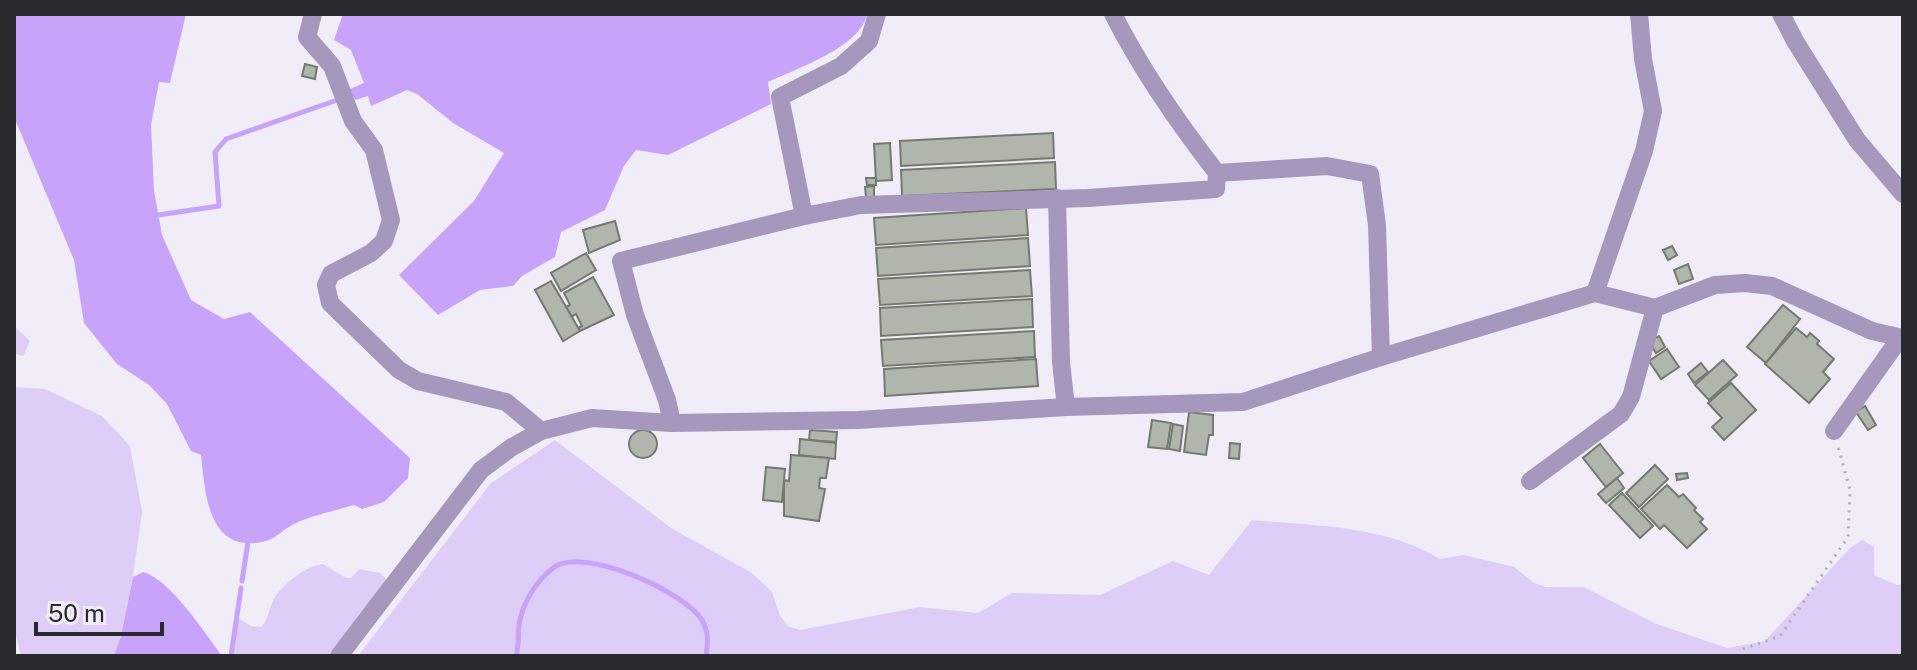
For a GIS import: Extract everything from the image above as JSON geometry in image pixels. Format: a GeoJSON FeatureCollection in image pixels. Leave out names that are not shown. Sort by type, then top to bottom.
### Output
{"type":"FeatureCollection","features":[{"type":"Feature","properties":{"kind":"street"},"geometry":{"type":"LineString","coordinates":[[313,14],[307,37],[332,66],[353,121],[374,150],[391,220],[384,241],[371,253],[331,274],[326,285],[330,303],[399,370],[418,381],[506,402],[541,431]]}},
{"type":"Feature","properties":{"kind":"street"},"geometry":{"type":"LineString","coordinates":[[804,216],[780,97],[841,66],[869,41],[877,14]]}},
{"type":"Feature","properties":{"kind":"street"},"geometry":{"type":"LineString","coordinates":[[672,423],[667,400],[635,315],[621,261],[861,205],[1216,189],[1217,173],[1182,129],[1136,58],[1113,14]]}},
{"type":"Feature","properties":{"kind":"street"},"geometry":{"type":"LineString","coordinates":[[1595,293],[1644,151],[1653,111],[1643,59],[1639,14]]}},
{"type":"Feature","properties":{"kind":"street"},"geometry":{"type":"LineString","coordinates":[[1781,14],[1857,140],[1903,194]]}},
{"type":"Feature","properties":{"kind":"street"},"geometry":{"type":"LineString","coordinates":[[1217,173],[1327,166],[1370,174],[1377,225],[1381,357]]}},
{"type":"Feature","properties":{"kind":"street"},"geometry":{"type":"LineString","coordinates":[[1057,198],[1061,362],[1066,407]]}},
{"type":"Feature","properties":{"kind":"street"},"geometry":{"type":"LineString","coordinates":[[339,656],[481,470],[541,431],[592,418],[672,423],[858,420],[1066,407],[1243,402],[1595,293],[1655,308],[1715,285],[1745,283],[1772,286],[1872,331],[1901,338],[1834,431]]}},
{"type":"Feature","properties":{"kind":"street"},"geometry":{"type":"LineString","coordinates":[[1530,481],[1621,414],[1631,397],[1655,308]]}},
{"type":"Feature","properties":{"kind":"path"},"geometry":{"type":"LineString","coordinates":[[1739,656],[1743,649],[1780,636],[1848,537],[1850,490],[1834,431]]}},
{"type":"Feature","properties":{"kind":"shaded area"},"geometry":{"type":"Polygon","coordinates":[[[14,14],[186,14],[170,83],[159,82],[151,125],[154,191],[162,235],[191,300],[224,319],[250,312],[410,458],[408,478],[384,502],[362,509],[354,505],[316,516],[262,542],[244,543],[230,538],[220,529],[208,501],[201,455],[191,451],[167,404],[149,385],[117,364],[84,323],[74,260],[14,117],[14,14]]]}},
{"type":"Feature","properties":{"kind":"shaded area"},"geometry":{"type":"Polygon","coordinates":[[[343,14],[867,14],[853,37],[840,47],[768,82],[771,104],[668,155],[636,150],[624,166],[605,210],[561,232],[555,257],[522,276],[513,286],[480,290],[438,315],[399,275],[474,201],[504,153],[453,123],[417,94],[407,90],[371,106],[368,96],[355,100],[350,89],[364,83],[351,50],[334,40],[343,14]]]}},
{"type":"Feature","properties":{"kind":"shaded area"},"geometry":{"type":"Polygon","coordinates":[[[14,326],[30,341],[23,356],[14,353],[14,326]]]}},
{"type":"Feature","properties":{"kind":"shaded area"},"geometry":{"type":"Polygon","coordinates":[[[14,387],[45,389],[102,416],[130,446],[142,512],[133,577],[114,656],[21,656],[14,626],[14,387]]]}},
{"type":"Feature","properties":{"kind":"shaded area"},"geometry":{"type":"Polygon","coordinates":[[[555,440],[671,528],[752,573],[772,592],[780,616],[788,626],[800,630],[920,607],[978,613],[1012,593],[1100,595],[1173,561],[1209,575],[1252,520],[1373,533],[1396,539],[1440,559],[1464,555],[1514,567],[1534,583],[1546,587],[1584,587],[1654,623],[1727,648],[1765,641],[1851,547],[1863,540],[1874,547],[1874,575],[1897,585],[1903,584],[1903,656],[358,656],[491,483],[555,440]]]}},
{"type":"Feature","properties":{"kind":"shaded area"},"geometry":{"type":"Polygon","coordinates":[[[323,564],[346,578],[351,578],[359,569],[380,573],[387,580],[330,656],[233,656],[238,618],[251,626],[261,627],[275,597],[286,584],[308,569],[323,564]]]}},
{"type":"Feature","properties":{"kind":"shaded area"},"geometry":{"type":"Polygon","coordinates":[[[143,572],[175,596],[222,656],[114,656],[133,577],[143,572]]]}},
{"type":"Feature","properties":{"kind":"building"},"geometry":{"type":"Polygon","coordinates":[[[305,64],[317,67],[315,79],[302,76],[305,64]]]}},
{"type":"Feature","properties":{"kind":"building"},"geometry":{"type":"Polygon","coordinates":[[[1053,133],[1054,158],[901,166],[900,141],[1053,133]]]}},
{"type":"Feature","properties":{"kind":"building"},"geometry":{"type":"Polygon","coordinates":[[[890,143],[892,180],[876,181],[874,144],[890,143]]]}},
{"type":"Feature","properties":{"kind":"building"},"geometry":{"type":"Polygon","coordinates":[[[1055,162],[1056,189],[902,196],[901,170],[1055,162]]]}},
{"type":"Feature","properties":{"kind":"building"},"geometry":{"type":"Polygon","coordinates":[[[866,178],[876,178],[876,185],[867,185],[866,178]]]}},
{"type":"Feature","properties":{"kind":"building"},"geometry":{"type":"Polygon","coordinates":[[[874,186],[874,197],[866,197],[865,187],[874,186]]]}},
{"type":"Feature","properties":{"kind":"building"},"geometry":{"type":"Polygon","coordinates":[[[1026,208],[1028,235],[876,245],[874,218],[1026,208]]]}},
{"type":"Feature","properties":{"kind":"building"},"geometry":{"type":"Polygon","coordinates":[[[615,221],[620,240],[589,253],[583,230],[615,221]]]}},
{"type":"Feature","properties":{"kind":"building"},"geometry":{"type":"Polygon","coordinates":[[[1028,238],[1030,266],[878,276],[876,248],[1028,238]]]}},
{"type":"Feature","properties":{"kind":"building"},"geometry":{"type":"Polygon","coordinates":[[[1672,246],[1677,255],[1668,260],[1663,250],[1672,246]]]}},
{"type":"Feature","properties":{"kind":"building"},"geometry":{"type":"Polygon","coordinates":[[[586,253],[596,270],[561,291],[551,273],[586,253]]]}},
{"type":"Feature","properties":{"kind":"building"},"geometry":{"type":"Polygon","coordinates":[[[1688,264],[1693,279],[1679,284],[1674,270],[1688,264]]]}},
{"type":"Feature","properties":{"kind":"building"},"geometry":{"type":"Polygon","coordinates":[[[1030,270],[1032,296],[880,305],[878,279],[1030,270]]]}},
{"type":"Feature","properties":{"kind":"building"},"geometry":{"type":"Polygon","coordinates":[[[593,277],[614,315],[580,331],[578,328],[582,326],[576,314],[571,317],[564,293],[593,277]]]}},
{"type":"Feature","properties":{"kind":"building"},"geometry":{"type":"Polygon","coordinates":[[[551,281],[580,331],[563,341],[535,290],[551,281]]]}},
{"type":"Feature","properties":{"kind":"building"},"geometry":{"type":"Polygon","coordinates":[[[1032,299],[1033,327],[881,336],[880,308],[1032,299]]]}},
{"type":"Feature","properties":{"kind":"building"},"geometry":{"type":"Polygon","coordinates":[[[1783,305],[1800,319],[1766,363],[1747,347],[1783,305]]]}},
{"type":"Feature","properties":{"kind":"building"},"geometry":{"type":"Polygon","coordinates":[[[1796,328],[1807,337],[1810,333],[1834,359],[1823,372],[1830,379],[1809,403],[1765,364],[1796,328]]]}},
{"type":"Feature","properties":{"kind":"building"},"geometry":{"type":"Polygon","coordinates":[[[1034,331],[1035,357],[883,366],[881,340],[1034,331]]]}},
{"type":"Feature","properties":{"kind":"building"},"geometry":{"type":"Polygon","coordinates":[[[1659,336],[1665,347],[1656,353],[1651,345],[1652,340],[1659,336]]]}},
{"type":"Feature","properties":{"kind":"building"},"geometry":{"type":"Polygon","coordinates":[[[1667,349],[1679,367],[1661,379],[1649,361],[1667,349]]]}},
{"type":"Feature","properties":{"kind":"building"},"geometry":{"type":"Polygon","coordinates":[[[1036,359],[1038,386],[885,396],[884,369],[1036,359]]]}},
{"type":"Feature","properties":{"kind":"building"},"geometry":{"type":"Polygon","coordinates":[[[1723,360],[1737,375],[1709,400],[1695,385],[1723,360]]]}},
{"type":"Feature","properties":{"kind":"building"},"geometry":{"type":"Polygon","coordinates":[[[1701,363],[1708,372],[1694,383],[1688,374],[1701,363]]]}},
{"type":"Feature","properties":{"kind":"building"},"geometry":{"type":"Polygon","coordinates":[[[1731,383],[1756,410],[1724,440],[1712,427],[1722,418],[1708,403],[1731,383]]]}},
{"type":"Feature","properties":{"kind":"building"},"geometry":{"type":"Polygon","coordinates":[[[1865,406],[1876,425],[1868,430],[1856,412],[1865,406]]]}},
{"type":"Feature","properties":{"kind":"building"},"geometry":{"type":"Polygon","coordinates":[[[1189,412],[1213,415],[1213,435],[1209,435],[1206,455],[1184,452],[1189,412]]]}},
{"type":"Feature","properties":{"kind":"building"},"geometry":{"type":"Polygon","coordinates":[[[1152,420],[1171,423],[1167,449],[1148,447],[1152,420]]]}},
{"type":"Feature","properties":{"kind":"building"},"geometry":{"type":"Polygon","coordinates":[[[1173,424],[1183,426],[1180,451],[1169,449],[1173,424]]]}},
{"type":"Feature","properties":{"kind":"building"},"geometry":{"type":"Polygon","coordinates":[[[643,430],[653,434],[657,444],[653,454],[643,458],[633,454],[629,444],[633,434],[643,430]]]}},
{"type":"Feature","properties":{"kind":"building"},"geometry":{"type":"Polygon","coordinates":[[[810,430],[837,432],[836,442],[809,440],[810,430]]]}},
{"type":"Feature","properties":{"kind":"building"},"geometry":{"type":"Polygon","coordinates":[[[800,439],[836,443],[835,459],[799,455],[800,439]]]}},
{"type":"Feature","properties":{"kind":"building"},"geometry":{"type":"Polygon","coordinates":[[[1230,443],[1240,444],[1239,459],[1229,458],[1230,443]]]}},
{"type":"Feature","properties":{"kind":"building"},"geometry":{"type":"Polygon","coordinates":[[[1600,444],[1623,473],[1606,487],[1583,458],[1600,444]]]}},
{"type":"Feature","properties":{"kind":"building"},"geometry":{"type":"Polygon","coordinates":[[[791,455],[829,458],[826,478],[820,478],[819,488],[825,489],[819,521],[784,516],[784,480],[789,481],[791,455]]]}},
{"type":"Feature","properties":{"kind":"building"},"geometry":{"type":"Polygon","coordinates":[[[1655,465],[1668,479],[1639,507],[1626,493],[1655,465]]]}},
{"type":"Feature","properties":{"kind":"building"},"geometry":{"type":"Polygon","coordinates":[[[766,467],[785,469],[782,502],[763,500],[766,467]]]}},
{"type":"Feature","properties":{"kind":"building"},"geometry":{"type":"Polygon","coordinates":[[[1687,473],[1688,478],[1677,480],[1676,474],[1687,473]]]}},
{"type":"Feature","properties":{"kind":"building"},"geometry":{"type":"Polygon","coordinates":[[[1617,478],[1624,488],[1606,503],[1598,494],[1617,478]]]}},
{"type":"Feature","properties":{"kind":"building"},"geometry":{"type":"Polygon","coordinates":[[[1667,485],[1679,497],[1683,494],[1696,508],[1694,510],[1703,519],[1700,522],[1707,529],[1687,548],[1664,525],[1660,529],[1641,509],[1667,485]]]}},
{"type":"Feature","properties":{"kind":"building"},"geometry":{"type":"Polygon","coordinates":[[[1622,493],[1653,526],[1640,538],[1609,505],[1622,493]]]}},
{"type":"Feature","properties":{"kind":"waterway"},"geometry":{"type":"LineString","coordinates":[[158,215],[219,206],[215,152],[226,139],[340,99]]}},
{"type":"Feature","properties":{"kind":"waterway"},"geometry":{"type":"LineString","coordinates":[[242,581],[248,542]]}},
{"type":"Feature","properties":{"kind":"waterway"},"geometry":{"type":"LineString","coordinates":[[516,656],[519,625],[531,594],[553,568],[567,562],[608,567],[655,585],[676,597],[702,620],[706,629],[706,656]]}},
{"type":"Feature","properties":{"kind":"waterway"},"geometry":{"type":"LineString","coordinates":[[231,656],[241,588]]}}]}
